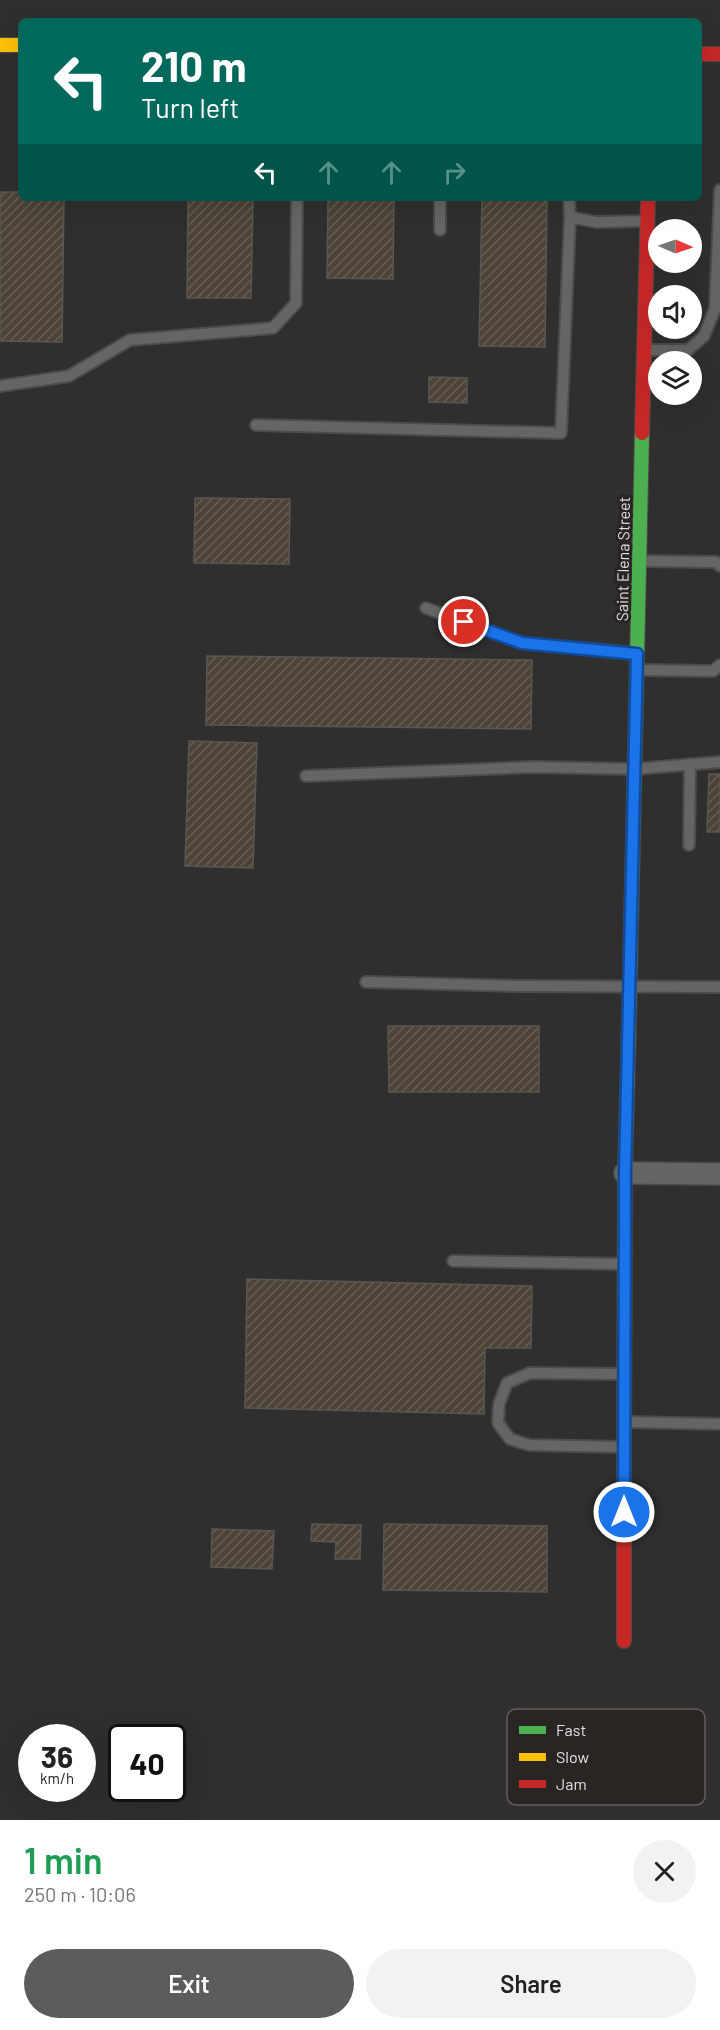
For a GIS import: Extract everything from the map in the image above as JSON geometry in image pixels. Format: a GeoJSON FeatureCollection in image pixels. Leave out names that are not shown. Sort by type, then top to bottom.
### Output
{"type":"FeatureCollection","features":[{"type":"Feature","properties":{"kind":"street"},"geometry":{"type":"LineString","coordinates":[[0,45],[18,45]]}},
{"type":"Feature","properties":{"kind":"street"},"geometry":{"type":"LineString","coordinates":[[702,54],[720,54]]}},
{"type":"Feature","properties":{"kind":"street","name":"Saint Elena Street"},"geometry":{"type":"LineString","coordinates":[[624,1641],[625,1173],[648,201]]}},
{"type":"Feature","properties":{"kind":"street"},"geometry":{"type":"LineString","coordinates":[[625,1173],[720,1174]]}},
{"type":"Feature","properties":{"kind":"lane"},"geometry":{"type":"LineString","coordinates":[[644,350],[688,350],[704,336],[715,309],[720,190]]}},
{"type":"Feature","properties":{"kind":"lane"},"geometry":{"type":"LineString","coordinates":[[0,386],[69,376],[130,340],[273,328],[296,303],[297,201]]}},
{"type":"Feature","properties":{"kind":"lane"},"geometry":{"type":"LineString","coordinates":[[440,201],[440,230]]}},
{"type":"Feature","properties":{"kind":"lane"},"geometry":{"type":"LineString","coordinates":[[256,425],[561,433],[569,201]]}},
{"type":"Feature","properties":{"kind":"lane"},"geometry":{"type":"LineString","coordinates":[[570,218],[596,222],[647,221]]}},
{"type":"Feature","properties":{"kind":"lane"},"geometry":{"type":"LineString","coordinates":[[640,561],[716,562],[720,566]]}},
{"type":"Feature","properties":{"kind":"lane"},"geometry":{"type":"LineString","coordinates":[[426,608],[522,643],[637,654]]}},
{"type":"Feature","properties":{"kind":"lane"},"geometry":{"type":"LineString","coordinates":[[637,670],[713,671],[720,665]]}},
{"type":"Feature","properties":{"kind":"lane"},"geometry":{"type":"LineString","coordinates":[[306,776],[534,767],[634,769],[720,762]]}},
{"type":"Feature","properties":{"kind":"lane"},"geometry":{"type":"LineString","coordinates":[[689,845],[690,765]]}},
{"type":"Feature","properties":{"kind":"lane"},"geometry":{"type":"LineString","coordinates":[[366,982],[515,986],[720,987]]}},
{"type":"Feature","properties":{"kind":"lane"},"geometry":{"type":"LineString","coordinates":[[453,1261],[625,1264]]}},
{"type":"Feature","properties":{"kind":"lane"},"geometry":{"type":"LineString","coordinates":[[624,1374],[530,1373],[507,1383],[499,1404],[498,1423],[510,1439],[529,1445],[625,1447]]}},
{"type":"Feature","properties":{"kind":"lane"},"geometry":{"type":"LineString","coordinates":[[625,1422],[720,1424]]}},
{"type":"Feature","properties":{"kind":"building"},"geometry":{"type":"Polygon","coordinates":[[[0,192],[18,192],[18,201],[64,201],[62,342],[0,341],[0,192]]]}},
{"type":"Feature","properties":{"kind":"building"},"geometry":{"type":"Polygon","coordinates":[[[188,201],[253,201],[251,298],[187,298],[188,201]]]}},
{"type":"Feature","properties":{"kind":"building"},"geometry":{"type":"Polygon","coordinates":[[[328,201],[394,201],[393,279],[327,278],[328,201]]]}},
{"type":"Feature","properties":{"kind":"building"},"geometry":{"type":"Polygon","coordinates":[[[482,201],[547,201],[545,347],[479,346],[482,201]]]}},
{"type":"Feature","properties":{"kind":"building"},"geometry":{"type":"Polygon","coordinates":[[[429,377],[467,378],[467,403],[429,402],[429,377]]]}},
{"type":"Feature","properties":{"kind":"building"},"geometry":{"type":"Polygon","coordinates":[[[195,498],[290,499],[289,564],[194,563],[195,498]]]}},
{"type":"Feature","properties":{"kind":"building"},"geometry":{"type":"Polygon","coordinates":[[[207,656],[532,660],[531,729],[206,725],[207,656]]]}},
{"type":"Feature","properties":{"kind":"building"},"geometry":{"type":"Polygon","coordinates":[[[189,741],[257,743],[253,868],[185,866],[189,741]]]}},
{"type":"Feature","properties":{"kind":"building"},"geometry":{"type":"Polygon","coordinates":[[[709,774],[720,774],[720,832],[707,832],[709,774]]]}},
{"type":"Feature","properties":{"kind":"building"},"geometry":{"type":"Polygon","coordinates":[[[388,1026],[539,1026],[539,1092],[389,1092],[388,1026]]]}},
{"type":"Feature","properties":{"kind":"building"},"geometry":{"type":"Polygon","coordinates":[[[247,1279],[532,1286],[531,1348],[485,1348],[484,1414],[245,1408],[247,1279]]]}},
{"type":"Feature","properties":{"kind":"building"},"geometry":{"type":"Polygon","coordinates":[[[312,1524],[361,1525],[360,1559],[335,1559],[336,1542],[311,1541],[312,1524]]]}},
{"type":"Feature","properties":{"kind":"building"},"geometry":{"type":"Polygon","coordinates":[[[384,1524],[547,1526],[547,1592],[383,1590],[384,1524]]]}},
{"type":"Feature","properties":{"kind":"building"},"geometry":{"type":"Polygon","coordinates":[[[212,1529],[274,1531],[272,1569],[211,1567],[212,1529]]]}},
{"type":"Feature","properties":{"kind":"traffic: fast"},"geometry":{"type":"LineString","coordinates":[[629,1018],[642,433]]}},
{"type":"Feature","properties":{"kind":"traffic: slow"},"geometry":{"type":"LineString","coordinates":[[0,45],[18,45]]}},
{"type":"Feature","properties":{"kind":"traffic: slow"},"geometry":{"type":"LineString","coordinates":[[624,1457],[625,1173],[629,1018]]}},
{"type":"Feature","properties":{"kind":"traffic: jam"},"geometry":{"type":"LineString","coordinates":[[702,54],[720,54]]}},
{"type":"Feature","properties":{"kind":"traffic: jam"},"geometry":{"type":"LineString","coordinates":[[642,433],[648,201]]}},
{"type":"Feature","properties":{"kind":"traffic: jam"},"geometry":{"type":"LineString","coordinates":[[624,1457],[624,1641]]}},
{"type":"Feature","properties":{"kind":"route"},"geometry":{"type":"LineString","coordinates":[[464,622],[522,643],[637,654],[625,1173],[624,1512]]}}]}
